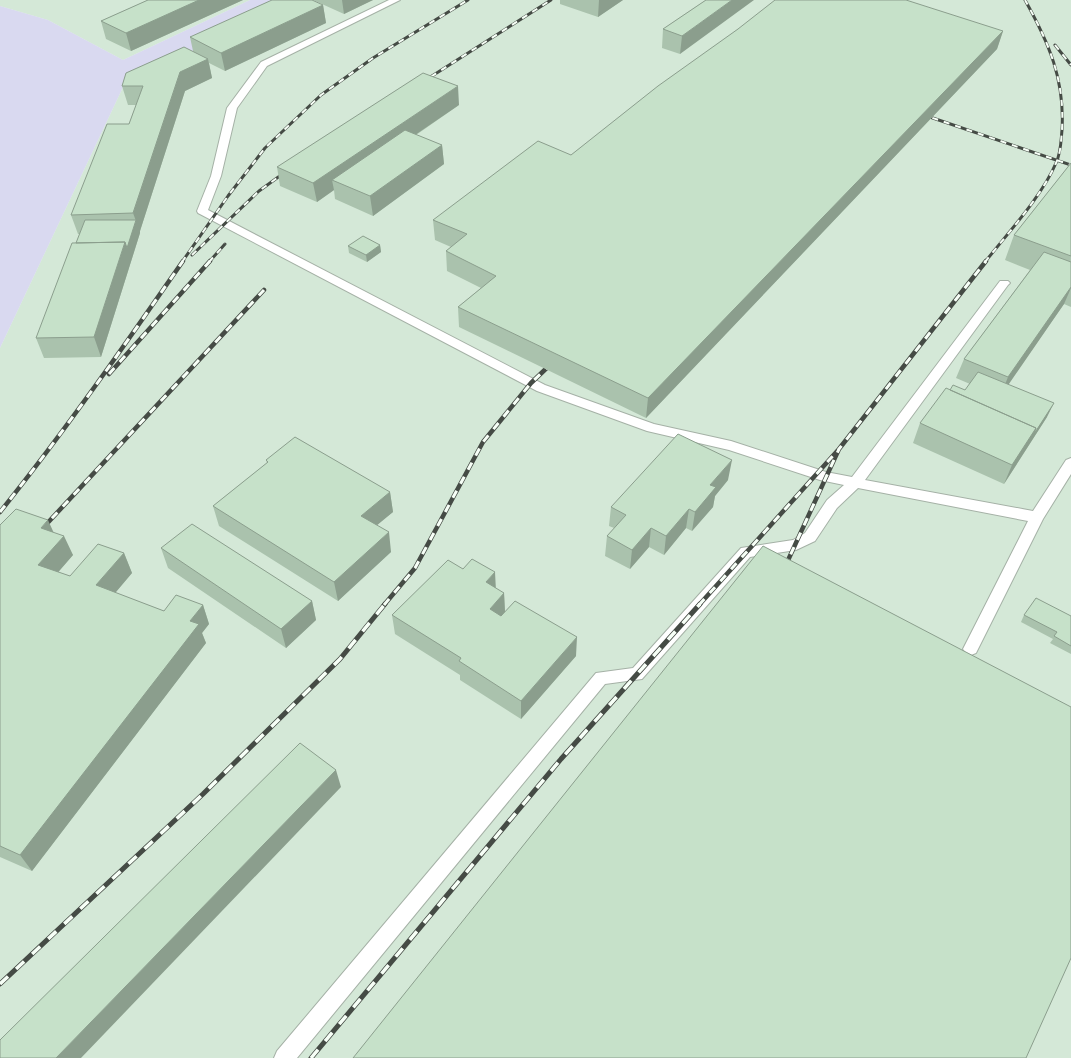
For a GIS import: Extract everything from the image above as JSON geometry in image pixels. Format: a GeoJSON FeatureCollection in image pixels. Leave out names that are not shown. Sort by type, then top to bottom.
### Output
{"type":"FeatureCollection","features":[{"type":"Feature","properties":{"kind":"lane"},"geometry":{"type":"LineString","coordinates":[[396,0],[264,64],[232,108],[216,176],[202,211],[541,388],[652,428],[731,446],[826,477],[1037,517]]}},
{"type":"Feature","properties":{"kind":"lane"},"geometry":{"type":"LineString","coordinates":[[284,1058],[600,678],[637,674],[746,552],[796,545],[810,537],[832,504],[856,482],[1004,282]]}},
{"type":"Feature","properties":{"kind":"lane"},"geometry":{"type":"LineString","coordinates":[[971,649],[1037,517],[1071,464]]}},
{"type":"Feature","properties":{"kind":"shaded area"},"geometry":{"type":"Polygon","coordinates":[[[0,0],[250,0],[123,60],[48,20],[0,6],[0,0]]]}},
{"type":"Feature","properties":{"kind":"shaded area"},"geometry":{"type":"Polygon","coordinates":[[[250,0],[305,0],[124,85],[0,348],[0,6],[48,20],[123,60],[250,0]]]}},
{"type":"Feature","properties":{"kind":"shaded area"},"geometry":{"type":"Polygon","coordinates":[[[303,0],[1071,0],[1071,1058],[0,1058],[0,348],[124,85],[303,0]]]}},
{"type":"Feature","properties":{"kind":"building"},"geometry":{"type":"Polygon","coordinates":[[[148,0],[199,0],[126,33],[101,21],[148,0]]]}},
{"type":"Feature","properties":{"kind":"building"},"geometry":{"type":"Polygon","coordinates":[[[272,0],[312,0],[323,5],[221,53],[190,37],[272,0]]]}},
{"type":"Feature","properties":{"kind":"building"},"geometry":{"type":"Polygon","coordinates":[[[706,0],[732,0],[682,36],[663,29],[706,0]]]}},
{"type":"Feature","properties":{"kind":"building"},"geometry":{"type":"Polygon","coordinates":[[[775,0],[906,0],[1003,31],[648,398],[458,307],[496,276],[446,251],[467,234],[433,220],[538,141],[571,155],[658,86],[738,29],[775,0]]]}},
{"type":"Feature","properties":{"kind":"building"},"geometry":{"type":"Polygon","coordinates":[[[184,47],[208,59],[180,72],[133,213],[71,215],[107,124],[129,124],[143,86],[122,86],[126,73],[184,47]]]}},
{"type":"Feature","properties":{"kind":"building"},"geometry":{"type":"Polygon","coordinates":[[[423,73],[458,86],[313,183],[277,167],[423,73]]]}},
{"type":"Feature","properties":{"kind":"building"},"geometry":{"type":"Polygon","coordinates":[[[405,130],[442,145],[370,196],[332,180],[405,130]]]}},
{"type":"Feature","properties":{"kind":"building"},"geometry":{"type":"Polygon","coordinates":[[[1071,163],[1071,256],[1014,235],[1071,163]]]}},
{"type":"Feature","properties":{"kind":"building"},"geometry":{"type":"Polygon","coordinates":[[[85,220],[136,220],[127,248],[125,242],[76,243],[85,220]]]}},
{"type":"Feature","properties":{"kind":"building"},"geometry":{"type":"Polygon","coordinates":[[[363,236],[380,245],[366,255],[348,246],[363,236]]]}},
{"type":"Feature","properties":{"kind":"building"},"geometry":{"type":"Polygon","coordinates":[[[125,242],[94,337],[36,338],[72,243],[125,242]]]}},
{"type":"Feature","properties":{"kind":"building"},"geometry":{"type":"Polygon","coordinates":[[[1044,252],[1071,262],[1071,287],[1008,377],[964,359],[1044,252]]]}},
{"type":"Feature","properties":{"kind":"building"},"geometry":{"type":"Polygon","coordinates":[[[978,372],[1054,403],[1034,434],[1036,428],[950,390],[953,385],[965,390],[978,372]]]}},
{"type":"Feature","properties":{"kind":"building"},"geometry":{"type":"Polygon","coordinates":[[[946,388],[1036,428],[1012,465],[920,423],[946,388]]]}},
{"type":"Feature","properties":{"kind":"building"},"geometry":{"type":"Polygon","coordinates":[[[678,434],[732,460],[710,485],[716,487],[695,512],[689,509],[666,536],[651,528],[632,550],[607,536],[626,515],[611,507],[678,434]]]}},
{"type":"Feature","properties":{"kind":"building"},"geometry":{"type":"Polygon","coordinates":[[[295,437],[390,492],[361,516],[389,532],[334,582],[213,506],[268,462],[266,460],[295,437]]]}},
{"type":"Feature","properties":{"kind":"building"},"geometry":{"type":"Polygon","coordinates":[[[16,509],[48,520],[41,528],[64,536],[38,565],[70,576],[98,544],[124,553],[96,585],[164,611],[176,595],[203,605],[190,621],[199,624],[20,855],[0,846],[0,525],[16,509]]]}},
{"type":"Feature","properties":{"kind":"building"},"geometry":{"type":"Polygon","coordinates":[[[192,524],[312,601],[281,629],[161,548],[192,524]]]}},
{"type":"Feature","properties":{"kind":"building"},"geometry":{"type":"Polygon","coordinates":[[[763,546],[1071,707],[1071,958],[1026,1058],[353,1058],[763,546]]]}},
{"type":"Feature","properties":{"kind":"building"},"geometry":{"type":"Polygon","coordinates":[[[472,559],[495,572],[486,582],[504,593],[490,609],[501,616],[515,601],[577,637],[521,701],[459,661],[461,658],[392,615],[448,560],[463,569],[472,559]]]}},
{"type":"Feature","properties":{"kind":"building"},"geometry":{"type":"Polygon","coordinates":[[[1036,598],[1071,616],[1071,646],[1054,636],[1057,632],[1024,615],[1036,598]]]}},
{"type":"Feature","properties":{"kind":"building"},"geometry":{"type":"Polygon","coordinates":[[[300,743],[336,770],[56,1058],[0,1058],[0,1040],[300,743]]]}},
{"type":"Feature","properties":{"kind":"railway"},"geometry":{"type":"LineString","coordinates":[[182,262],[228,196],[265,148],[321,95],[373,58],[468,0]]}},
{"type":"Feature","properties":{"kind":"railway"},"geometry":{"type":"LineString","coordinates":[[421,83],[551,0]]}},
{"type":"Feature","properties":{"kind":"railway"},"geometry":{"type":"LineString","coordinates":[[1025,0],[1048,47],[1058,78],[1061,95],[1062,130],[1057,160]]}},
{"type":"Feature","properties":{"kind":"railway"},"geometry":{"type":"LineString","coordinates":[[1055,45],[1071,65]]}},
{"type":"Feature","properties":{"kind":"railway"},"geometry":{"type":"LineString","coordinates":[[921,114],[1057,160]]}},
{"type":"Feature","properties":{"kind":"railway"},"geometry":{"type":"LineString","coordinates":[[985,262],[1024,214],[1050,176],[1057,160]]}},
{"type":"Feature","properties":{"kind":"railway"},"geometry":{"type":"LineString","coordinates":[[1057,160],[1071,165]]}},
{"type":"Feature","properties":{"kind":"railway"},"geometry":{"type":"LineString","coordinates":[[192,255],[259,191],[288,170]]}},
{"type":"Feature","properties":{"kind":"railway"},"geometry":{"type":"LineString","coordinates":[[209,262],[225,244]]}},
{"type":"Feature","properties":{"kind":"railway"},"geometry":{"type":"LineString","coordinates":[[0,512],[71,419],[183,261]]}},
{"type":"Feature","properties":{"kind":"railway"},"geometry":{"type":"LineString","coordinates":[[109,374],[210,261]]}},
{"type":"Feature","properties":{"kind":"railway"},"geometry":{"type":"LineString","coordinates":[[839,449],[986,261]]}},
{"type":"Feature","properties":{"kind":"railway"},"geometry":{"type":"LineString","coordinates":[[41,530],[264,290]]}},
{"type":"Feature","properties":{"kind":"railway"},"geometry":{"type":"LineString","coordinates":[[384,605],[415,568],[483,442],[531,383],[553,362]]}},
{"type":"Feature","properties":{"kind":"railway"},"geometry":{"type":"LineString","coordinates":[[699,605],[839,449]]}},
{"type":"Feature","properties":{"kind":"railway"},"geometry":{"type":"LineString","coordinates":[[784,569],[839,449]]}},
{"type":"Feature","properties":{"kind":"railway"},"geometry":{"type":"LineString","coordinates":[[0,984],[203,794],[340,659],[385,604]]}},
{"type":"Feature","properties":{"kind":"railway"},"geometry":{"type":"LineString","coordinates":[[311,1058],[561,759],[700,604]]}}]}
